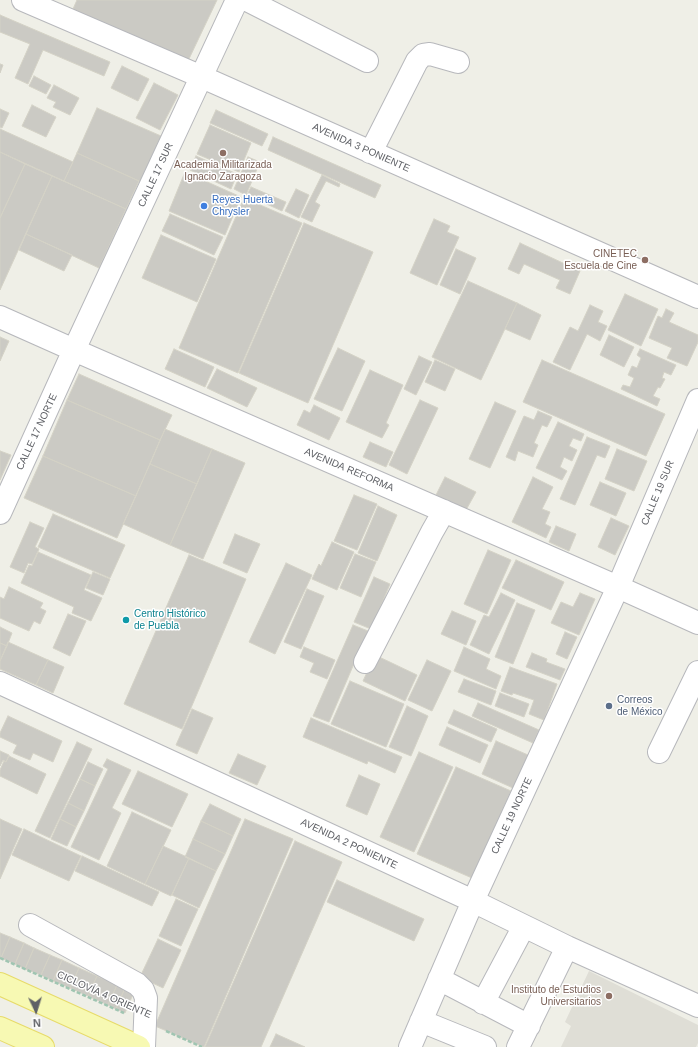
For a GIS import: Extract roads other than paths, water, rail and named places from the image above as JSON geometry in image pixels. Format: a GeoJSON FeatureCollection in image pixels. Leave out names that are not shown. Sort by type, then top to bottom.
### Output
{"type":"FeatureCollection","features":[{"type":"Feature","properties":{"kind":"main road"},"geometry":{"type":"LineString","coordinates":[[0,984],[139,1047]]}},
{"type":"Feature","properties":{"kind":"main road"},"geometry":{"type":"LineString","coordinates":[[0,1028],[43,1047]]}},
{"type":"Feature","properties":{"kind":"street","name":"AVENIDA 3 PONIENTE"},"geometry":{"type":"LineString","coordinates":[[22,0],[202,77],[698,297]]}},
{"type":"Feature","properties":{"kind":"street","name":"CALLE 17 SUR"},"geometry":{"type":"LineString","coordinates":[[74,350],[238,0]]}},
{"type":"Feature","properties":{"kind":"street"},"geometry":{"type":"LineString","coordinates":[[247,0],[367,60]]}},
{"type":"Feature","properties":{"kind":"street"},"geometry":{"type":"LineString","coordinates":[[370,152],[417,61],[422,55],[430,54],[458,62]]}},
{"type":"Feature","properties":{"kind":"street","name":"AVENIDA REFORMA"},"geometry":{"type":"LineString","coordinates":[[0,317],[698,623]]}},
{"type":"Feature","properties":{"kind":"street","name":"CALLE 17 NORTE"},"geometry":{"type":"LineString","coordinates":[[0,513],[74,350]]}},
{"type":"Feature","properties":{"kind":"street","name":"CALLE 19 SUR"},"geometry":{"type":"LineString","coordinates":[[618,587],[698,400]]}},
{"type":"Feature","properties":{"kind":"street"},"geometry":{"type":"LineString","coordinates":[[365,662],[444,511]]}},
{"type":"Feature","properties":{"kind":"street","name":"CALLE 19 NORTE"},"geometry":{"type":"LineString","coordinates":[[410,1047],[473,901],[618,587]]}},
{"type":"Feature","properties":{"kind":"street"},"geometry":{"type":"LineString","coordinates":[[659,752],[698,672]]}},
{"type":"Feature","properties":{"kind":"street","name":"AVENIDA 2 PONIENTE"},"geometry":{"type":"LineString","coordinates":[[0,683],[473,901],[567,947],[698,1006]]}},
{"type":"Feature","properties":{"kind":"street"},"geometry":{"type":"LineString","coordinates":[[30,925],[137,984],[143,990],[146,998],[144,1047]]}},
{"type":"Feature","properties":{"kind":"street"},"geometry":{"type":"LineString","coordinates":[[483,1003],[524,926]]}},
{"type":"Feature","properties":{"kind":"street"},"geometry":{"type":"LineString","coordinates":[[518,1047],[567,947]]}},
{"type":"Feature","properties":{"kind":"street"},"geometry":{"type":"LineString","coordinates":[[439,980],[528,1026]]}},
{"type":"Feature","properties":{"kind":"street"},"geometry":{"type":"LineString","coordinates":[[421,1021],[485,1047]]}},
{"type":"Feature","properties":{"kind":"place","name":"Academia Militarizada Ignacio Zaragoza"},"geometry":{"type":"Point","coordinates":[223,153]}},
{"type":"Feature","properties":{"kind":"place","name":"Reyes Huerta Chrysler"},"geometry":{"type":"Point","coordinates":[204,206]}},
{"type":"Feature","properties":{"kind":"place","name":"CINETEC Escuela de Cine"},"geometry":{"type":"Point","coordinates":[645,260]}},
{"type":"Feature","properties":{"kind":"place","name":"Centro Histórico de Puebla"},"geometry":{"type":"Point","coordinates":[126,620]}},
{"type":"Feature","properties":{"kind":"place","name":"Correos de México"},"geometry":{"type":"Point","coordinates":[609,706]}},
{"type":"Feature","properties":{"kind":"place","name":"Instituto de Estudios Universitarios"},"geometry":{"type":"Point","coordinates":[609,996]}}]}
